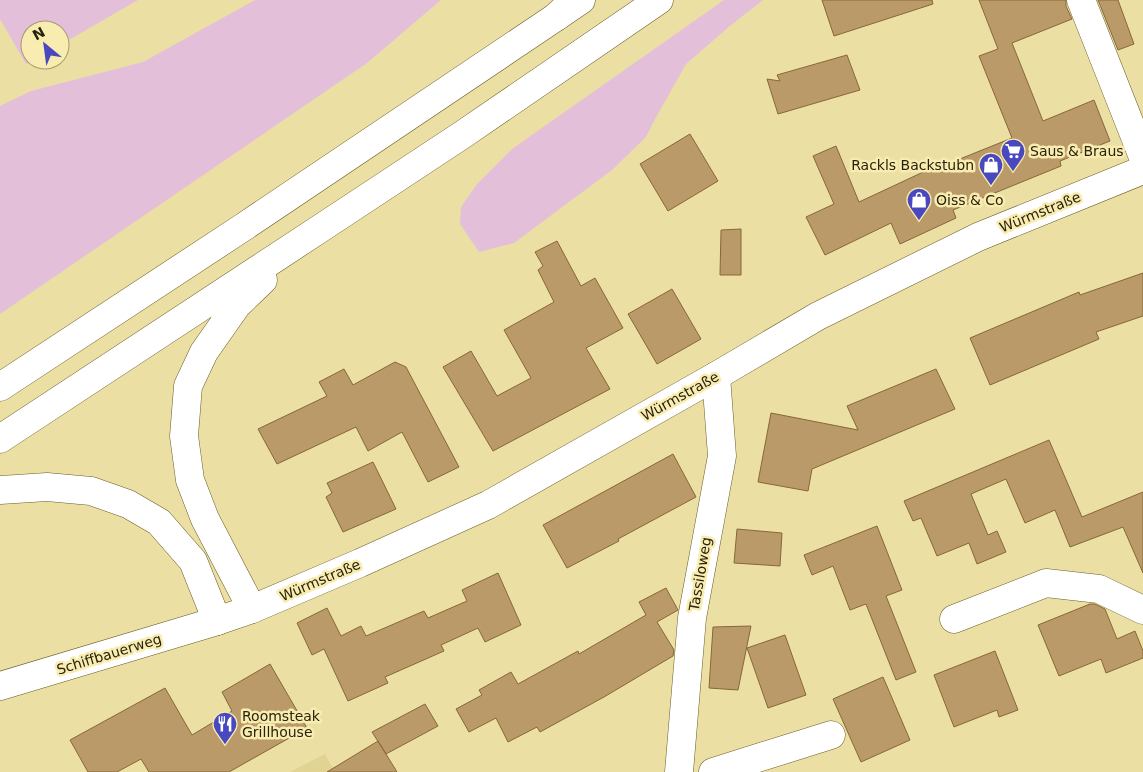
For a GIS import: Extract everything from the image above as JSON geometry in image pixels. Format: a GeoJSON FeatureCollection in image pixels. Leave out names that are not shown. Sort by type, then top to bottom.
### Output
{"type":"FeatureCollection","features":[{"type":"Feature","properties":{"kind":"main road"},"geometry":{"type":"LineString","coordinates":[[0,388],[242,228],[565,8],[581,0]]}},
{"type":"Feature","properties":{"kind":"main road"},"geometry":{"type":"LineString","coordinates":[[0,439],[470,129],[659,0]]}},
{"type":"Feature","properties":{"kind":"main road"},"geometry":{"type":"LineString","coordinates":[[1081,0],[1143,157]]}},
{"type":"Feature","properties":{"kind":"main road","name":"Würmstraße"},"geometry":{"type":"LineString","coordinates":[[217,621],[360,563],[488,505],[818,316],[978,237],[1143,170]]}},
{"type":"Feature","properties":{"kind":"main road"},"geometry":{"type":"LineString","coordinates":[[252,608],[205,519],[190,480],[184,436],[188,386],[204,352],[237,305],[318,230]]}},
{"type":"Feature","properties":{"kind":"main road","name":"Tassiloweg"},"geometry":{"type":"LineString","coordinates":[[679,772],[692,618],[722,456],[716,376]]}},
{"type":"Feature","properties":{"kind":"main road"},"geometry":{"type":"LineString","coordinates":[[0,490],[47,487],[91,491],[128,504],[160,522],[192,561],[217,621]]}},
{"type":"Feature","properties":{"kind":"main road"},"geometry":{"type":"LineString","coordinates":[[954,619],[1046,583],[1099,589],[1143,610]]}},
{"type":"Feature","properties":{"kind":"main road","name":"Schiffbauerweg"},"geometry":{"type":"LineString","coordinates":[[0,686],[217,621]]}},
{"type":"Feature","properties":{"kind":"main road"},"geometry":{"type":"LineString","coordinates":[[713,772],[831,735]]}},
{"type":"Feature","properties":{"kind":"shaded area"},"geometry":{"type":"Polygon","coordinates":[[[0,0],[138,0],[70,39],[70,20],[20,20],[20,54],[0,19],[0,0]]]}},
{"type":"Feature","properties":{"kind":"shaded area"},"geometry":{"type":"Polygon","coordinates":[[[255,0],[441,0],[367,63],[0,314],[0,106],[31,91],[143,62],[255,0]]]}},
{"type":"Feature","properties":{"kind":"shaded area"},"geometry":{"type":"Polygon","coordinates":[[[724,0],[763,0],[686,64],[646,137],[612,170],[514,243],[479,252],[460,224],[461,207],[477,184],[512,149],[724,0]]]}},
{"type":"Feature","properties":{"kind":"shaded area"},"geometry":{"type":"Polygon","coordinates":[[[325,754],[335,772],[290,772],[325,754]]]}},
{"type":"Feature","properties":{"kind":"building"},"geometry":{"type":"Polygon","coordinates":[[[822,0],[932,0],[933,4],[834,36],[822,0]]]}},
{"type":"Feature","properties":{"kind":"building"},"geometry":{"type":"Polygon","coordinates":[[[979,0],[1066,0],[1066,6],[1072,19],[1012,43],[1043,121],[1094,100],[1110,141],[1060,161],[1061,166],[953,210],[956,218],[900,244],[891,223],[825,255],[806,217],[834,204],[813,156],[836,146],[859,202],[934,167],[935,169],[1012,138],[979,56],[998,49],[979,0]]]}},
{"type":"Feature","properties":{"kind":"building"},"geometry":{"type":"Polygon","coordinates":[[[1098,0],[1118,0],[1134,44],[1118,50],[1098,0]]]}},
{"type":"Feature","properties":{"kind":"building"},"geometry":{"type":"Polygon","coordinates":[[[847,55],[860,90],[778,114],[767,79],[780,81],[777,75],[847,55]]]}},
{"type":"Feature","properties":{"kind":"building"},"geometry":{"type":"Polygon","coordinates":[[[690,134],[718,181],[668,211],[640,164],[690,134]]]}},
{"type":"Feature","properties":{"kind":"building"},"geometry":{"type":"Polygon","coordinates":[[[741,229],[741,275],[720,275],[721,230],[741,229]]]}},
{"type":"Feature","properties":{"kind":"building"},"geometry":{"type":"Polygon","coordinates":[[[557,241],[581,286],[595,278],[623,328],[586,348],[610,389],[493,451],[443,367],[471,351],[497,396],[531,378],[504,330],[554,302],[538,270],[543,266],[535,252],[557,241]]]}},
{"type":"Feature","properties":{"kind":"building"},"geometry":{"type":"Polygon","coordinates":[[[1143,273],[1143,316],[1096,332],[1099,339],[990,385],[970,338],[1079,292],[1080,295],[1143,273]]]}},
{"type":"Feature","properties":{"kind":"building"},"geometry":{"type":"Polygon","coordinates":[[[672,289],[701,339],[657,364],[628,314],[672,289]]]}},
{"type":"Feature","properties":{"kind":"building"},"geometry":{"type":"Polygon","coordinates":[[[395,362],[406,367],[459,467],[428,482],[402,432],[368,451],[356,427],[277,464],[258,429],[327,396],[319,382],[344,369],[353,385],[395,362]]]}},
{"type":"Feature","properties":{"kind":"building"},"geometry":{"type":"Polygon","coordinates":[[[936,369],[955,409],[812,469],[808,491],[758,482],[771,413],[858,430],[847,406],[936,369]]]}},
{"type":"Feature","properties":{"kind":"building"},"geometry":{"type":"Polygon","coordinates":[[[1049,440],[1082,517],[1143,492],[1143,573],[1123,527],[1070,547],[1055,510],[1025,523],[1006,479],[971,494],[988,535],[997,531],[1006,552],[977,564],[969,543],[937,556],[921,518],[913,521],[904,501],[1049,440]]]}},
{"type":"Feature","properties":{"kind":"building"},"geometry":{"type":"Polygon","coordinates":[[[673,454],[696,497],[567,568],[543,525],[673,454]]]}},
{"type":"Feature","properties":{"kind":"building"},"geometry":{"type":"Polygon","coordinates":[[[373,462],[396,509],[343,532],[326,497],[332,493],[327,483],[373,462]]]}},
{"type":"Feature","properties":{"kind":"building"},"geometry":{"type":"Polygon","coordinates":[[[877,526],[902,590],[886,596],[916,672],[896,680],[866,604],[850,610],[833,566],[812,575],[804,555],[877,526]]]}},
{"type":"Feature","properties":{"kind":"building"},"geometry":{"type":"Polygon","coordinates":[[[737,529],[782,533],[780,566],[734,563],[737,529]]]}},
{"type":"Feature","properties":{"kind":"building"},"geometry":{"type":"Polygon","coordinates":[[[498,573],[521,625],[485,642],[478,628],[441,645],[444,651],[385,677],[388,683],[348,701],[324,649],[312,655],[297,623],[327,608],[341,636],[361,626],[366,636],[424,611],[428,618],[467,601],[462,590],[498,573]]]}},
{"type":"Feature","properties":{"kind":"building"},"geometry":{"type":"Polygon","coordinates":[[[666,588],[678,610],[657,622],[674,650],[673,656],[540,732],[537,727],[508,742],[496,718],[469,732],[456,709],[482,695],[479,690],[511,672],[518,684],[578,651],[579,654],[646,615],[639,602],[666,588]]]}},
{"type":"Feature","properties":{"kind":"building"},"geometry":{"type":"Polygon","coordinates":[[[1090,604],[1095,604],[1105,609],[1117,639],[1135,631],[1143,651],[1143,658],[1106,673],[1101,659],[1059,676],[1038,625],[1090,604]]]}},
{"type":"Feature","properties":{"kind":"building"},"geometry":{"type":"Polygon","coordinates":[[[751,626],[738,690],[709,688],[713,627],[751,626]]]}},
{"type":"Feature","properties":{"kind":"building"},"geometry":{"type":"Polygon","coordinates":[[[785,635],[806,695],[768,708],[747,648],[785,635]]]}},
{"type":"Feature","properties":{"kind":"building"},"geometry":{"type":"Polygon","coordinates":[[[995,651],[1018,710],[999,717],[997,710],[954,727],[934,675],[995,651]]]}},
{"type":"Feature","properties":{"kind":"building"},"geometry":{"type":"Polygon","coordinates":[[[270,664],[307,728],[229,772],[149,772],[141,759],[117,772],[88,772],[70,740],[165,688],[192,735],[232,711],[222,692],[270,664]]]}},
{"type":"Feature","properties":{"kind":"building"},"geometry":{"type":"Polygon","coordinates":[[[883,677],[910,740],[861,762],[833,699],[883,677]]]}},
{"type":"Feature","properties":{"kind":"building"},"geometry":{"type":"Polygon","coordinates":[[[425,704],[438,726],[386,754],[372,732],[425,704]]]}},
{"type":"Feature","properties":{"kind":"building"},"geometry":{"type":"Polygon","coordinates":[[[378,741],[397,772],[327,772],[378,741]]]}},
{"type":"Feature","properties":{"kind":"place","name":"Saus & Braus"},"geometry":{"type":"Point","coordinates":[1013,172]}},
{"type":"Feature","properties":{"kind":"place","name":"Rackls Backstubn"},"geometry":{"type":"Point","coordinates":[991,186]}},
{"type":"Feature","properties":{"kind":"place","name":"Oiss & Co"},"geometry":{"type":"Point","coordinates":[919,221]}},
{"type":"Feature","properties":{"kind":"place","name":"Roomsteak Grillhouse"},"geometry":{"type":"Point","coordinates":[225,745]}}]}
